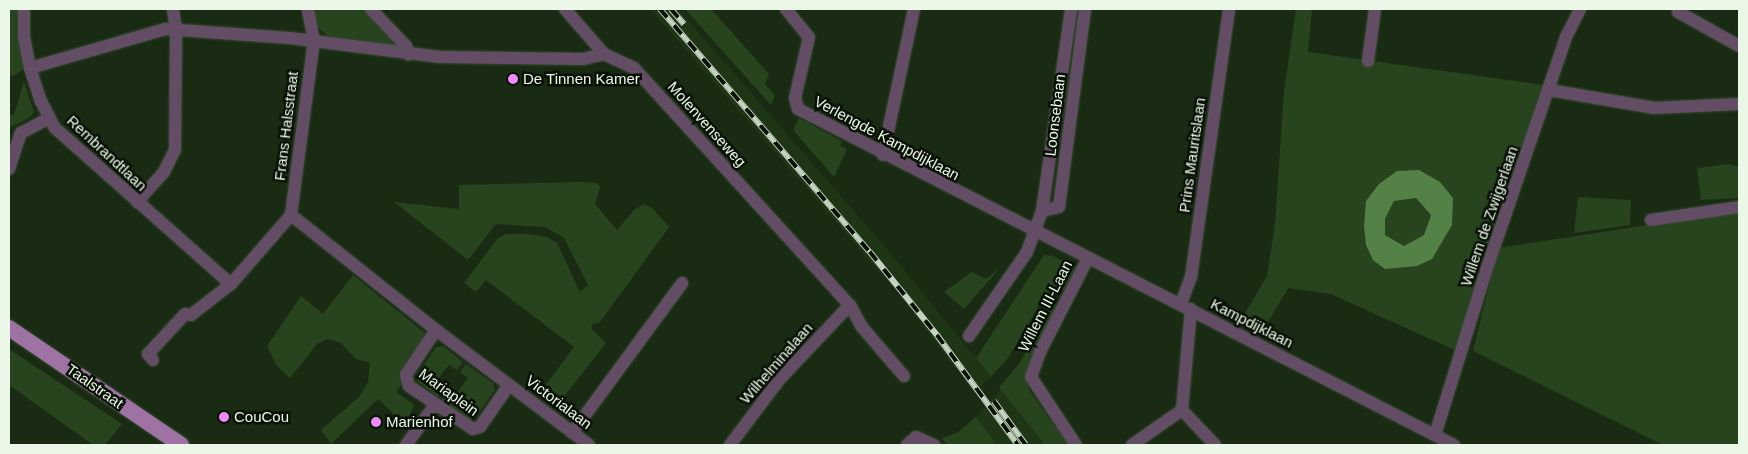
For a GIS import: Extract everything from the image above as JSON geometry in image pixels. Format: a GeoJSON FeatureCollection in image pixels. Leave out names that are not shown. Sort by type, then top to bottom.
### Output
{"type":"FeatureCollection","features":[{"type":"Feature","properties":{"kind":"main road","name":"Taalstraat"},"geometry":{"type":"LineString","coordinates":[[9,328],[181,445]]}},
{"type":"Feature","properties":{"kind":"street","name":"Rembrandtlaan"},"geometry":{"type":"LineString","coordinates":[[24,9],[24,36],[30,68],[49,118],[62,136],[231,284]]}},
{"type":"Feature","properties":{"kind":"street"},"geometry":{"type":"LineString","coordinates":[[137,202],[164,172],[175,148],[176,29],[172,9]]}},
{"type":"Feature","properties":{"kind":"street"},"geometry":{"type":"LineString","coordinates":[[308,9],[314,41]]}},
{"type":"Feature","properties":{"kind":"street"},"geometry":{"type":"LineString","coordinates":[[372,9],[406,46],[409,54]]}},
{"type":"Feature","properties":{"kind":"street"},"geometry":{"type":"LineString","coordinates":[[30,68],[165,29],[314,41],[409,54],[583,59],[604,54],[565,9]]}},
{"type":"Feature","properties":{"kind":"street","name":"Verlengde Kampdijklaan"},"geometry":{"type":"LineString","coordinates":[[786,9],[809,37],[794,104],[805,113],[883,156],[1034,232]]}},
{"type":"Feature","properties":{"kind":"street"},"geometry":{"type":"LineString","coordinates":[[883,156],[914,9]]}},
{"type":"Feature","properties":{"kind":"street","name":"Loonsebaan"},"geometry":{"type":"LineString","coordinates":[[969,336],[1027,252],[1042,211],[1071,9]]}},
{"type":"Feature","properties":{"kind":"street","name":"Loonsebaan"},"geometry":{"type":"LineString","coordinates":[[1042,211],[1059,208],[1085,9]]}},
{"type":"Feature","properties":{"kind":"street","name":"Prins Mauritslaan"},"geometry":{"type":"LineString","coordinates":[[1182,410],[1186,307],[1229,9]]}},
{"type":"Feature","properties":{"kind":"street"},"geometry":{"type":"LineString","coordinates":[[1368,61],[1375,9]]}},
{"type":"Feature","properties":{"kind":"street","name":"Willem de Zwijgerlaan"},"geometry":{"type":"LineString","coordinates":[[1444,441],[1486,271],[1566,38],[1580,9]]}},
{"type":"Feature","properties":{"kind":"street"},"geometry":{"type":"LineString","coordinates":[[1678,12],[1739,46]]}},
{"type":"Feature","properties":{"kind":"street","name":"Frans Halsstraat"},"geometry":{"type":"LineString","coordinates":[[291,215],[314,41]]}},
{"type":"Feature","properties":{"kind":"street","name":"Molenvenseweg"},"geometry":{"type":"LineString","coordinates":[[604,54],[634,68],[850,305],[861,326],[904,376]]}},
{"type":"Feature","properties":{"kind":"street"},"geometry":{"type":"LineString","coordinates":[[1548,90],[1654,108],[1739,104]]}},
{"type":"Feature","properties":{"kind":"street"},"geometry":{"type":"LineString","coordinates":[[9,169],[21,133],[49,118]]}},
{"type":"Feature","properties":{"kind":"street"},"geometry":{"type":"LineString","coordinates":[[1651,220],[1739,207]]}},
{"type":"Feature","properties":{"kind":"street"},"geometry":{"type":"LineString","coordinates":[[153,360],[148,354],[185,314],[191,316],[231,284],[291,215],[436,330],[509,385]]}},
{"type":"Feature","properties":{"kind":"street","name":"Kampdijklaan"},"geometry":{"type":"LineString","coordinates":[[1034,232],[1186,307],[1444,441]]}},
{"type":"Feature","properties":{"kind":"street","name":"Willem III-Laan"},"geometry":{"type":"LineString","coordinates":[[1076,445],[1031,377],[1041,350],[1088,258]]}},
{"type":"Feature","properties":{"kind":"street"},"geometry":{"type":"LineString","coordinates":[[572,433],[682,283]]}},
{"type":"Feature","properties":{"kind":"street","name":"Wilhelminalaan"},"geometry":{"type":"LineString","coordinates":[[730,445],[779,380],[850,305]]}},
{"type":"Feature","properties":{"kind":"street","name":"Mariaplein"},"geometry":{"type":"LineString","coordinates":[[436,330],[406,375],[406,382],[435,405],[473,429],[480,426],[509,385]]}},
{"type":"Feature","properties":{"kind":"street","name":"Victorialaan"},"geometry":{"type":"LineString","coordinates":[[509,385],[589,445]]}},
{"type":"Feature","properties":{"kind":"street"},"geometry":{"type":"LineString","coordinates":[[406,445],[435,405]]}},
{"type":"Feature","properties":{"kind":"street"},"geometry":{"type":"LineString","coordinates":[[1132,445],[1182,410],[1215,445]]}},
{"type":"Feature","properties":{"kind":"street"},"geometry":{"type":"LineString","coordinates":[[912,441],[934,445]]}},
{"type":"Feature","properties":{"kind":"shaded area"},"geometry":{"type":"Polygon","coordinates":[[[9,9],[18,9],[17,32],[24,69],[13,76],[9,75],[9,9]]]}},
{"type":"Feature","properties":{"kind":"shaded area"},"geometry":{"type":"Polygon","coordinates":[[[313,9],[367,9],[402,47],[327,36],[316,25],[313,9]]]}},
{"type":"Feature","properties":{"kind":"shaded area"},"geometry":{"type":"Polygon","coordinates":[[[650,9],[678,9],[887,249],[991,377],[974,392],[898,293],[650,9]]]}},
{"type":"Feature","properties":{"kind":"shaded area"},"geometry":{"type":"Polygon","coordinates":[[[685,9],[711,9],[769,74],[765,84],[775,96],[771,105],[685,9]]]}},
{"type":"Feature","properties":{"kind":"shaded area"},"geometry":{"type":"Polygon","coordinates":[[[1296,9],[1312,9],[1308,52],[1544,85],[1459,352],[1331,294],[1288,288],[1263,331],[1241,320],[1267,276],[1275,224],[1284,91],[1296,9]],[[1419,170],[1364,226],[1417,266],[1452,225],[1419,170]]]}},
{"type":"Feature","properties":{"kind":"shaded area"},"geometry":{"type":"Polygon","coordinates":[[[24,81],[34,112],[29,118],[9,128],[9,114],[14,115],[24,81]]]}},
{"type":"Feature","properties":{"kind":"shaded area"},"geometry":{"type":"Polygon","coordinates":[[[799,118],[842,141],[840,146],[847,149],[834,177],[793,130],[799,118]]]}},
{"type":"Feature","properties":{"kind":"shaded area"},"geometry":{"type":"Polygon","coordinates":[[[1729,164],[1739,167],[1739,198],[1701,200],[1697,168],[1729,164]]]}},
{"type":"Feature","properties":{"kind":"shaded area"},"geometry":{"type":"Polygon","coordinates":[[[1419,170],[1440,182],[1453,198],[1452,225],[1432,259],[1417,266],[1385,269],[1373,260],[1366,245],[1364,226],[1366,201],[1379,184],[1397,171],[1419,170]],[[1416,198],[1394,201],[1385,219],[1385,235],[1404,246],[1424,235],[1431,215],[1416,198]]]}},
{"type":"Feature","properties":{"kind":"shaded area"},"geometry":{"type":"Polygon","coordinates":[[[597,183],[600,187],[595,204],[617,230],[634,210],[644,204],[652,208],[669,227],[600,322],[593,324],[591,328],[606,343],[559,403],[542,390],[574,347],[486,280],[476,292],[464,283],[498,238],[506,234],[528,234],[547,237],[557,243],[580,292],[588,285],[564,238],[545,227],[496,224],[468,260],[394,202],[459,209],[459,185],[597,183]]]}},
{"type":"Feature","properties":{"kind":"shaded area"},"geometry":{"type":"Polygon","coordinates":[[[1578,197],[1631,200],[1630,225],[1574,233],[1578,197]]]}},
{"type":"Feature","properties":{"kind":"shaded area"},"geometry":{"type":"Polygon","coordinates":[[[1416,198],[1431,215],[1424,235],[1404,246],[1385,235],[1385,219],[1394,201],[1416,198]]]}},
{"type":"Feature","properties":{"kind":"shaded area"},"geometry":{"type":"Polygon","coordinates":[[[1739,211],[1739,445],[1663,445],[1473,351],[1498,248],[1739,211]]]}},
{"type":"Feature","properties":{"kind":"shaded area"},"geometry":{"type":"Polygon","coordinates":[[[1044,255],[1053,256],[1076,267],[1064,290],[1050,291],[1043,299],[1008,358],[991,377],[976,358],[1044,255]]]}},
{"type":"Feature","properties":{"kind":"shaded area"},"geometry":{"type":"Polygon","coordinates":[[[1000,268],[964,309],[944,292],[972,272],[986,279],[1000,268]]]}},
{"type":"Feature","properties":{"kind":"shaded area"},"geometry":{"type":"Polygon","coordinates":[[[353,275],[431,338],[431,344],[396,392],[414,405],[405,425],[378,399],[331,444],[321,430],[360,396],[368,382],[370,363],[356,359],[341,343],[328,339],[317,344],[290,378],[277,366],[267,346],[301,296],[323,314],[353,275]]]}},
{"type":"Feature","properties":{"kind":"shaded area"},"geometry":{"type":"Polygon","coordinates":[[[1054,304],[1058,306],[1025,378],[1031,393],[1069,445],[1045,445],[999,387],[1019,364],[1054,304]]]}},
{"type":"Feature","properties":{"kind":"shaded area"},"geometry":{"type":"Polygon","coordinates":[[[443,346],[463,362],[457,370],[449,365],[443,372],[435,384],[443,390],[438,397],[418,382],[417,374],[436,347],[443,346]]]}},
{"type":"Feature","properties":{"kind":"shaded area"},"geometry":{"type":"Polygon","coordinates":[[[9,349],[122,424],[105,445],[93,445],[9,385],[9,349]]]}},
{"type":"Feature","properties":{"kind":"shaded area"},"geometry":{"type":"Polygon","coordinates":[[[466,364],[493,383],[495,390],[475,417],[469,419],[441,399],[446,392],[454,397],[468,378],[460,372],[466,364]]]}},
{"type":"Feature","properties":{"kind":"shaded area"},"geometry":{"type":"Polygon","coordinates":[[[1001,389],[1045,445],[997,445],[976,417],[1001,389]]]}},
{"type":"Feature","properties":{"kind":"shaded area"},"geometry":{"type":"Polygon","coordinates":[[[976,417],[997,445],[947,445],[942,438],[957,433],[976,417]]]}},
{"type":"Feature","properties":{"kind":"railway"},"geometry":{"type":"LineString","coordinates":[[660,9],[870,252],[937,335],[1018,445]]}},
{"type":"Feature","properties":{"kind":"railway"},"geometry":{"type":"LineString","coordinates":[[671,9],[684,24]]}},
{"type":"Feature","properties":{"kind":"railway"},"geometry":{"type":"LineString","coordinates":[[994,401],[1026,445]]}},
{"type":"Feature","properties":{"kind":"place","name":"De Tinnen Kamer"},"geometry":{"type":"Point","coordinates":[513,79]}},
{"type":"Feature","properties":{"kind":"place","name":"CouCou"},"geometry":{"type":"Point","coordinates":[224,417]}},
{"type":"Feature","properties":{"kind":"place","name":"Marienhof"},"geometry":{"type":"Point","coordinates":[376,422]}}]}
